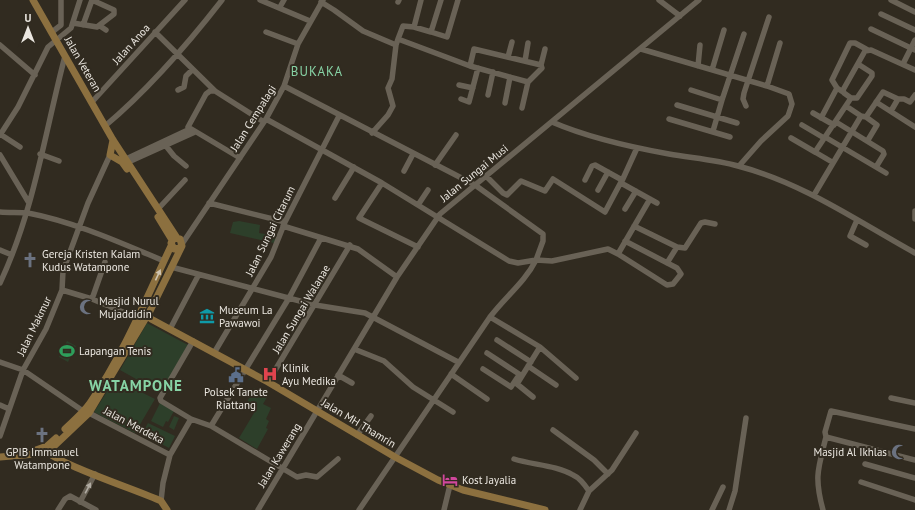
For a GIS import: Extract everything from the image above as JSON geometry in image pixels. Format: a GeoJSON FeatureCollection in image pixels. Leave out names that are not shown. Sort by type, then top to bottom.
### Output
{"type":"FeatureCollection","features":[{"type":"Feature","properties":{"kind":"main road","name":"Jalan Veteran"},"geometry":{"type":"LineString","coordinates":[[33,0],[92,102],[124,162],[178,242]]}},
{"type":"Feature","properties":{"kind":"main road"},"geometry":{"type":"LineString","coordinates":[[110,155],[113,140]]}},
{"type":"Feature","properties":{"kind":"main road","name":"Jalan Veteran"},"geometry":{"type":"LineString","coordinates":[[110,155],[124,162],[158,209],[169,229]]}},
{"type":"Feature","properties":{"kind":"main road"},"geometry":{"type":"LineString","coordinates":[[0,457],[47,449],[86,412],[109,377],[142,319],[164,261],[178,242]]}},
{"type":"Feature","properties":{"kind":"main road"},"geometry":{"type":"LineString","coordinates":[[142,319],[147,307],[171,268],[178,242]]}},
{"type":"Feature","properties":{"kind":"main road","name":"Jalan MH Thamrin"},"geometry":{"type":"LineString","coordinates":[[142,319],[170,329],[214,352],[395,457],[450,485],[463,490],[545,510]]}},
{"type":"Feature","properties":{"kind":"main road"},"geometry":{"type":"LineString","coordinates":[[0,453],[47,449],[55,457],[161,501],[167,510]]}},
{"type":"Feature","properties":{"kind":"street"},"geometry":{"type":"LineString","coordinates":[[20,147],[0,134],[35,75],[48,47],[61,25],[61,0]]}},
{"type":"Feature","properties":{"kind":"street"},"geometry":{"type":"LineString","coordinates":[[54,36],[68,32],[73,23],[80,0]]}},
{"type":"Feature","properties":{"kind":"street"},"geometry":{"type":"LineString","coordinates":[[83,25],[92,0],[102,3],[115,12],[100,26]]}},
{"type":"Feature","properties":{"kind":"street","name":"Jalan Anoa"},"geometry":{"type":"LineString","coordinates":[[92,102],[186,0]]}},
{"type":"Feature","properties":{"kind":"street"},"geometry":{"type":"LineString","coordinates":[[105,126],[132,104],[177,54],[222,0]]}},
{"type":"Feature","properties":{"kind":"street"},"geometry":{"type":"LineString","coordinates":[[260,0],[280,7],[310,21]]}},
{"type":"Feature","properties":{"kind":"street"},"geometry":{"type":"LineString","coordinates":[[280,7],[284,0]]}},
{"type":"Feature","properties":{"kind":"street"},"geometry":{"type":"LineString","coordinates":[[414,27],[421,0]]}},
{"type":"Feature","properties":{"kind":"street"},"geometry":{"type":"LineString","coordinates":[[431,32],[440,0]]}},
{"type":"Feature","properties":{"kind":"street"},"geometry":{"type":"LineString","coordinates":[[372,133],[388,115],[393,106],[388,88],[392,79],[397,42],[403,26],[414,27],[447,37],[458,0]]}},
{"type":"Feature","properties":{"kind":"street"},"geometry":{"type":"LineString","coordinates":[[659,0],[680,16]]}},
{"type":"Feature","properties":{"kind":"street","name":"Jalan Sungai Musi"},"geometry":{"type":"LineString","coordinates":[[317,411],[397,277],[438,217],[642,49],[699,0]]}},
{"type":"Feature","properties":{"kind":"street"},"geometry":{"type":"LineString","coordinates":[[891,0],[915,12]]}},
{"type":"Feature","properties":{"kind":"street"},"geometry":{"type":"LineString","coordinates":[[322,1],[363,31],[470,66],[528,82]]}},
{"type":"Feature","properties":{"kind":"street","name":"Jalan Cempalagi"},"geometry":{"type":"LineString","coordinates":[[178,242],[209,203],[265,121],[284,86],[298,44],[322,1]]}},
{"type":"Feature","properties":{"kind":"street"},"geometry":{"type":"LineString","coordinates":[[881,14],[915,30]]}},
{"type":"Feature","properties":{"kind":"street"},"geometry":{"type":"LineString","coordinates":[[746,106],[743,99],[769,17]]}},
{"type":"Feature","properties":{"kind":"street"},"geometry":{"type":"LineString","coordinates":[[73,23],[100,26],[106,30]]}},
{"type":"Feature","properties":{"kind":"street"},"geometry":{"type":"LineString","coordinates":[[871,29],[913,49]]}},
{"type":"Feature","properties":{"kind":"street"},"geometry":{"type":"LineString","coordinates":[[712,70],[724,30]]}},
{"type":"Feature","properties":{"kind":"street"},"geometry":{"type":"LineString","coordinates":[[155,32],[215,91],[265,121],[354,167],[512,263],[536,260],[552,261],[605,250],[618,254],[667,285],[674,283],[681,273],[667,262],[625,241]]}},
{"type":"Feature","properties":{"kind":"street"},"geometry":{"type":"LineString","coordinates":[[266,32],[298,44]]}},
{"type":"Feature","properties":{"kind":"street"},"geometry":{"type":"LineString","coordinates":[[713,131],[744,34]]}},
{"type":"Feature","properties":{"kind":"street"},"geometry":{"type":"LineString","coordinates":[[903,64],[913,49],[915,40]]}},
{"type":"Feature","properties":{"kind":"street"},"geometry":{"type":"LineString","coordinates":[[508,57],[512,42]]}},
{"type":"Feature","properties":{"kind":"street"},"geometry":{"type":"LineString","coordinates":[[525,61],[528,43]]}},
{"type":"Feature","properties":{"kind":"street"},"geometry":{"type":"LineString","coordinates":[[767,86],[780,43]]}},
{"type":"Feature","properties":{"kind":"street"},"geometry":{"type":"LineString","coordinates":[[858,64],[872,73],[872,76],[857,98],[851,98],[837,88],[832,80],[850,43],[855,43],[915,70]]}},
{"type":"Feature","properties":{"kind":"street"},"geometry":{"type":"LineString","coordinates":[[0,45],[35,75]]}},
{"type":"Feature","properties":{"kind":"street"},"geometry":{"type":"LineString","coordinates":[[698,66],[700,45]]}},
{"type":"Feature","properties":{"kind":"street"},"geometry":{"type":"LineString","coordinates":[[470,66],[474,49],[541,65]]}},
{"type":"Feature","properties":{"kind":"street"},"geometry":{"type":"LineString","coordinates":[[522,108],[528,82],[542,68],[541,65],[545,49]]}},
{"type":"Feature","properties":{"kind":"street"},"geometry":{"type":"LineString","coordinates":[[642,49],[749,80],[789,94],[792,101],[791,112],[783,122],[761,141],[741,167]]}},
{"type":"Feature","properties":{"kind":"street"},"geometry":{"type":"LineString","coordinates":[[843,92],[866,49]]}},
{"type":"Feature","properties":{"kind":"street"},"geometry":{"type":"LineString","coordinates":[[0,282],[12,255],[27,213],[40,154],[65,56]]}},
{"type":"Feature","properties":{"kind":"street"},"geometry":{"type":"LineString","coordinates":[[461,99],[469,102],[478,68]]}},
{"type":"Feature","properties":{"kind":"street"},"geometry":{"type":"LineString","coordinates":[[178,90],[184,87],[186,76],[192,70]]}},
{"type":"Feature","properties":{"kind":"street"},"geometry":{"type":"LineString","coordinates":[[488,95],[493,72]]}},
{"type":"Feature","properties":{"kind":"street"},"geometry":{"type":"LineString","coordinates":[[505,103],[510,77]]}},
{"type":"Feature","properties":{"kind":"street"},"geometry":{"type":"LineString","coordinates":[[459,85],[473,88]]}},
{"type":"Feature","properties":{"kind":"street"},"geometry":{"type":"LineString","coordinates":[[284,86],[339,116],[475,185],[543,234],[543,241],[536,260],[529,273],[505,297],[490,317],[458,362],[359,510]]}},
{"type":"Feature","properties":{"kind":"street"},"geometry":{"type":"LineString","coordinates":[[821,118],[837,88]]}},
{"type":"Feature","properties":{"kind":"street"},"geometry":{"type":"LineString","coordinates":[[690,90],[722,100]]}},
{"type":"Feature","properties":{"kind":"street"},"geometry":{"type":"LineString","coordinates":[[215,91],[210,91],[206,94],[188,125],[192,131],[240,158]]}},
{"type":"Feature","properties":{"kind":"street"},"geometry":{"type":"LineString","coordinates":[[814,195],[851,131],[883,92],[898,99],[904,99],[913,104],[915,95]]}},
{"type":"Feature","properties":{"kind":"street"},"geometry":{"type":"LineString","coordinates":[[815,152],[851,98]]}},
{"type":"Feature","properties":{"kind":"street"},"geometry":{"type":"LineString","coordinates":[[891,111],[898,99]]}},
{"type":"Feature","properties":{"kind":"street"},"geometry":{"type":"LineString","coordinates":[[876,102],[915,127]]}},
{"type":"Feature","properties":{"kind":"street"},"geometry":{"type":"LineString","coordinates":[[677,105],[737,123]]}},
{"type":"Feature","properties":{"kind":"street"},"geometry":{"type":"LineString","coordinates":[[846,106],[877,125],[868,140]]}},
{"type":"Feature","properties":{"kind":"street"},"geometry":{"type":"LineString","coordinates":[[813,113],[868,140],[884,151],[884,154],[876,167]]}},
{"type":"Feature","properties":{"kind":"street","name":"Jalan Sungai Citarum"},"geometry":{"type":"LineString","coordinates":[[214,352],[271,257],[284,224],[339,116]]}},
{"type":"Feature","properties":{"kind":"street"},"geometry":{"type":"LineString","coordinates":[[669,119],[730,137]]}},
{"type":"Feature","properties":{"kind":"street"},"geometry":{"type":"LineString","coordinates":[[552,122],[574,131],[637,148],[741,167],[786,181],[814,195],[915,253]]}},
{"type":"Feature","properties":{"kind":"street"},"geometry":{"type":"LineString","coordinates":[[802,125],[886,173]]}},
{"type":"Feature","properties":{"kind":"street"},"geometry":{"type":"LineString","coordinates":[[124,162],[166,146],[192,131]]}},
{"type":"Feature","properties":{"kind":"street"},"geometry":{"type":"LineString","coordinates":[[124,162],[192,131]]}},
{"type":"Feature","properties":{"kind":"street"},"geometry":{"type":"LineString","coordinates":[[435,165],[456,135]]}},
{"type":"Feature","properties":{"kind":"street"},"geometry":{"type":"LineString","coordinates":[[791,138],[832,162]]}},
{"type":"Feature","properties":{"kind":"street"},"geometry":{"type":"LineString","coordinates":[[166,146],[174,156],[186,166]]}},
{"type":"Feature","properties":{"kind":"street"},"geometry":{"type":"LineString","coordinates":[[486,176],[505,195],[510,194],[521,181],[545,191],[553,180],[605,212],[622,181],[637,148]]}},
{"type":"Feature","properties":{"kind":"street"},"geometry":{"type":"LineString","coordinates":[[0,154],[29,203]]}},
{"type":"Feature","properties":{"kind":"street"},"geometry":{"type":"LineString","coordinates":[[40,154],[59,161]]}},
{"type":"Feature","properties":{"kind":"street"},"geometry":{"type":"LineString","coordinates":[[404,171],[413,154]]}},
{"type":"Feature","properties":{"kind":"street","name":"Jalan Makmur"},"geometry":{"type":"LineString","coordinates":[[0,436],[23,370],[46,330],[62,290],[63,271],[79,228],[110,155]]}},
{"type":"Feature","properties":{"kind":"street"},"geometry":{"type":"LineString","coordinates":[[585,180],[593,165],[608,172],[636,191],[657,202]]}},
{"type":"Feature","properties":{"kind":"street"},"geometry":{"type":"LineString","coordinates":[[335,198],[354,167]]}},
{"type":"Feature","properties":{"kind":"street"},"geometry":{"type":"LineString","coordinates":[[598,190],[608,172]]}},
{"type":"Feature","properties":{"kind":"street"},"geometry":{"type":"LineString","coordinates":[[158,209],[185,180]]}},
{"type":"Feature","properties":{"kind":"street"},"geometry":{"type":"LineString","coordinates":[[382,184],[359,218],[418,247]]}},
{"type":"Feature","properties":{"kind":"street"},"geometry":{"type":"LineString","coordinates":[[418,205],[428,190]]}},
{"type":"Feature","properties":{"kind":"street"},"geometry":{"type":"LineString","coordinates":[[625,209],[636,191]]}},
{"type":"Feature","properties":{"kind":"street"},"geometry":{"type":"LineString","coordinates":[[618,254],[650,199]]}},
{"type":"Feature","properties":{"kind":"street"},"geometry":{"type":"LineString","coordinates":[[209,203],[284,224],[321,238],[350,245],[369,256],[397,277]]}},
{"type":"Feature","properties":{"kind":"street"},"geometry":{"type":"LineString","coordinates":[[915,211],[915,219]]}},
{"type":"Feature","properties":{"kind":"street"},"geometry":{"type":"LineString","coordinates":[[0,212],[27,213],[79,228],[164,261]]}},
{"type":"Feature","properties":{"kind":"street"},"geometry":{"type":"LineString","coordinates":[[857,220],[850,236],[866,245]]}},
{"type":"Feature","properties":{"kind":"street"},"geometry":{"type":"LineString","coordinates":[[634,226],[677,247],[687,247],[701,223],[705,222],[715,224]]}},
{"type":"Feature","properties":{"kind":"street"},"geometry":{"type":"LineString","coordinates":[[211,426],[289,298],[321,238]]}},
{"type":"Feature","properties":{"kind":"street","name":"Jalan Sungai Walanae"},"geometry":{"type":"LineString","coordinates":[[268,382],[350,245]]}},
{"type":"Feature","properties":{"kind":"street"},"geometry":{"type":"LineString","coordinates":[[667,262],[677,247]]}},
{"type":"Feature","properties":{"kind":"street"},"geometry":{"type":"LineString","coordinates":[[0,250],[12,255]]}},
{"type":"Feature","properties":{"kind":"street"},"geometry":{"type":"LineString","coordinates":[[92,299],[105,262]]}},
{"type":"Feature","properties":{"kind":"street"},"geometry":{"type":"LineString","coordinates":[[171,268],[315,305],[365,312],[458,362]]}},
{"type":"Feature","properties":{"kind":"street"},"geometry":{"type":"LineString","coordinates":[[170,329],[198,276]]}},
{"type":"Feature","properties":{"kind":"street"},"geometry":{"type":"LineString","coordinates":[[62,290],[92,299],[142,319]]}},
{"type":"Feature","properties":{"kind":"street"},"geometry":{"type":"LineString","coordinates":[[490,317],[540,347],[576,378]]}},
{"type":"Feature","properties":{"kind":"street"},"geometry":{"type":"LineString","coordinates":[[496,340],[556,385]]}},
{"type":"Feature","properties":{"kind":"street"},"geometry":{"type":"LineString","coordinates":[[193,341],[159,399],[190,419],[211,426],[297,477],[317,477],[338,459]]}},
{"type":"Feature","properties":{"kind":"street"},"geometry":{"type":"LineString","coordinates":[[483,369],[511,387],[530,364],[540,347]]}},
{"type":"Feature","properties":{"kind":"street"},"geometry":{"type":"LineString","coordinates":[[354,349],[384,361],[413,387],[453,412]]}},
{"type":"Feature","properties":{"kind":"street"},"geometry":{"type":"LineString","coordinates":[[487,353],[520,375]]}},
{"type":"Feature","properties":{"kind":"street","name":"Jalan Merdeka"},"geometry":{"type":"LineString","coordinates":[[0,362],[23,370],[86,412],[170,455]]}},
{"type":"Feature","properties":{"kind":"street"},"geometry":{"type":"LineString","coordinates":[[451,374],[487,399]]}},
{"type":"Feature","properties":{"kind":"street"},"geometry":{"type":"LineString","coordinates":[[338,375],[352,383]]}},
{"type":"Feature","properties":{"kind":"street"},"geometry":{"type":"LineString","coordinates":[[520,375],[517,384],[534,397]]}},
{"type":"Feature","properties":{"kind":"street"},"geometry":{"type":"LineString","coordinates":[[891,398],[915,403]]}},
{"type":"Feature","properties":{"kind":"street"},"geometry":{"type":"LineString","coordinates":[[0,405],[9,409]]}},
{"type":"Feature","properties":{"kind":"street","name":"Jalan Kawerang"},"geometry":{"type":"LineString","coordinates":[[258,510],[317,411]]}},
{"type":"Feature","properties":{"kind":"street"},"geometry":{"type":"LineString","coordinates":[[823,510],[817,480],[830,413],[833,411],[915,429]]}},
{"type":"Feature","properties":{"kind":"street"},"geometry":{"type":"LineString","coordinates":[[357,435],[371,416]]}},
{"type":"Feature","properties":{"kind":"street"},"geometry":{"type":"LineString","coordinates":[[730,510],[735,491],[746,418]]}},
{"type":"Feature","properties":{"kind":"street"},"geometry":{"type":"LineString","coordinates":[[161,501],[163,483],[170,455],[190,419]]}},
{"type":"Feature","properties":{"kind":"street"},"geometry":{"type":"LineString","coordinates":[[553,430],[589,456],[608,474]]}},
{"type":"Feature","properties":{"kind":"street"},"geometry":{"type":"LineString","coordinates":[[580,510],[589,491],[608,474],[636,433]]}},
{"type":"Feature","properties":{"kind":"street"},"geometry":{"type":"LineString","coordinates":[[826,437],[915,460]]}},
{"type":"Feature","properties":{"kind":"street"},"geometry":{"type":"LineString","coordinates":[[514,459],[573,475],[589,491]]}},
{"type":"Feature","properties":{"kind":"street"},"geometry":{"type":"LineString","coordinates":[[865,464],[915,478]]}},
{"type":"Feature","properties":{"kind":"street"},"geometry":{"type":"LineString","coordinates":[[80,502],[95,474]]}},
{"type":"Feature","properties":{"kind":"street"},"geometry":{"type":"LineString","coordinates":[[861,482],[915,500]]}},
{"type":"Feature","properties":{"kind":"street"},"geometry":{"type":"LineString","coordinates":[[444,510],[450,485]]}},
{"type":"Feature","properties":{"kind":"street"},"geometry":{"type":"LineString","coordinates":[[712,510],[723,487]]}},
{"type":"Feature","properties":{"kind":"street"},"geometry":{"type":"LineString","coordinates":[[58,510],[69,497],[90,509],[96,510]]}},
{"type":"Feature","properties":{"kind":"green space"},"geometry":{"type":"Polygon","coordinates":[[[239,221],[260,225],[259,233],[277,236],[274,243],[230,233],[233,222],[239,221]]]}},
{"type":"Feature","properties":{"kind":"green space"},"geometry":{"type":"Polygon","coordinates":[[[147,323],[188,345],[161,393],[120,370],[147,323]]]}},
{"type":"Feature","properties":{"kind":"green space","name":"Lapangan Tenis"},"geometry":{"type":"Polygon","coordinates":[[[67,341],[76,346],[68,362],[59,357],[67,341]]]}},
{"type":"Feature","properties":{"kind":"green space"},"geometry":{"type":"Polygon","coordinates":[[[115,379],[155,399],[135,433],[94,412],[115,379]]]}},
{"type":"Feature","properties":{"kind":"green space"},"geometry":{"type":"Polygon","coordinates":[[[254,388],[269,394],[263,404],[271,408],[266,419],[269,421],[266,428],[268,429],[257,449],[239,438],[254,413],[245,406],[254,388]]]}},
{"type":"Feature","properties":{"kind":"green space"},"geometry":{"type":"Polygon","coordinates":[[[160,403],[174,411],[168,422],[166,421],[163,427],[151,421],[160,403]]]}},
{"type":"Feature","properties":{"kind":"green space"},"geometry":{"type":"Polygon","coordinates":[[[174,416],[179,418],[174,430],[169,427],[174,416]]]}},
{"type":"Feature","properties":{"kind":"green space"},"geometry":{"type":"Polygon","coordinates":[[[148,423],[175,436],[169,448],[142,434],[148,423]]]}},
{"type":"Feature","properties":{"kind":"place","name":"Gereja Kristen Kalam Kudus Watampone"},"geometry":{"type":"Point","coordinates":[30,260]}},
{"type":"Feature","properties":{"kind":"place","name":"Masjid Nurul Mujaddidin"},"geometry":{"type":"Point","coordinates":[87,307]}},
{"type":"Feature","properties":{"kind":"place","name":"Museum La Pawawoi"},"geometry":{"type":"Point","coordinates":[207,316]}},
{"type":"Feature","properties":{"kind":"place","name":"Lapangan Tenis"},"geometry":{"type":"Point","coordinates":[67,351]}},
{"type":"Feature","properties":{"kind":"place","name":"Klinik Ayu Medika"},"geometry":{"type":"Point","coordinates":[270,374]}},
{"type":"Feature","properties":{"kind":"place","name":"Polsek Tanete Riattang"},"geometry":{"type":"Point","coordinates":[236,375]}},
{"type":"Feature","properties":{"kind":"place","name":"GPIB Immanuel Watampone"},"geometry":{"type":"Point","coordinates":[42,435]}},
{"type":"Feature","properties":{"kind":"place","name":"Masjid Al Ikhlas"},"geometry":{"type":"Point","coordinates":[899,452]}},
{"type":"Feature","properties":{"kind":"place","name":"Kost Jayalia"},"geometry":{"type":"Point","coordinates":[450,480]}},
{"type":"Feature","properties":{"kind":"district","name":"BUKAKA"},"geometry":{"type":"Point","coordinates":[317,71]}},
{"type":"Feature","properties":{"kind":"district","name":"WATAMPONE"},"geometry":{"type":"Point","coordinates":[136,385]}}]}
